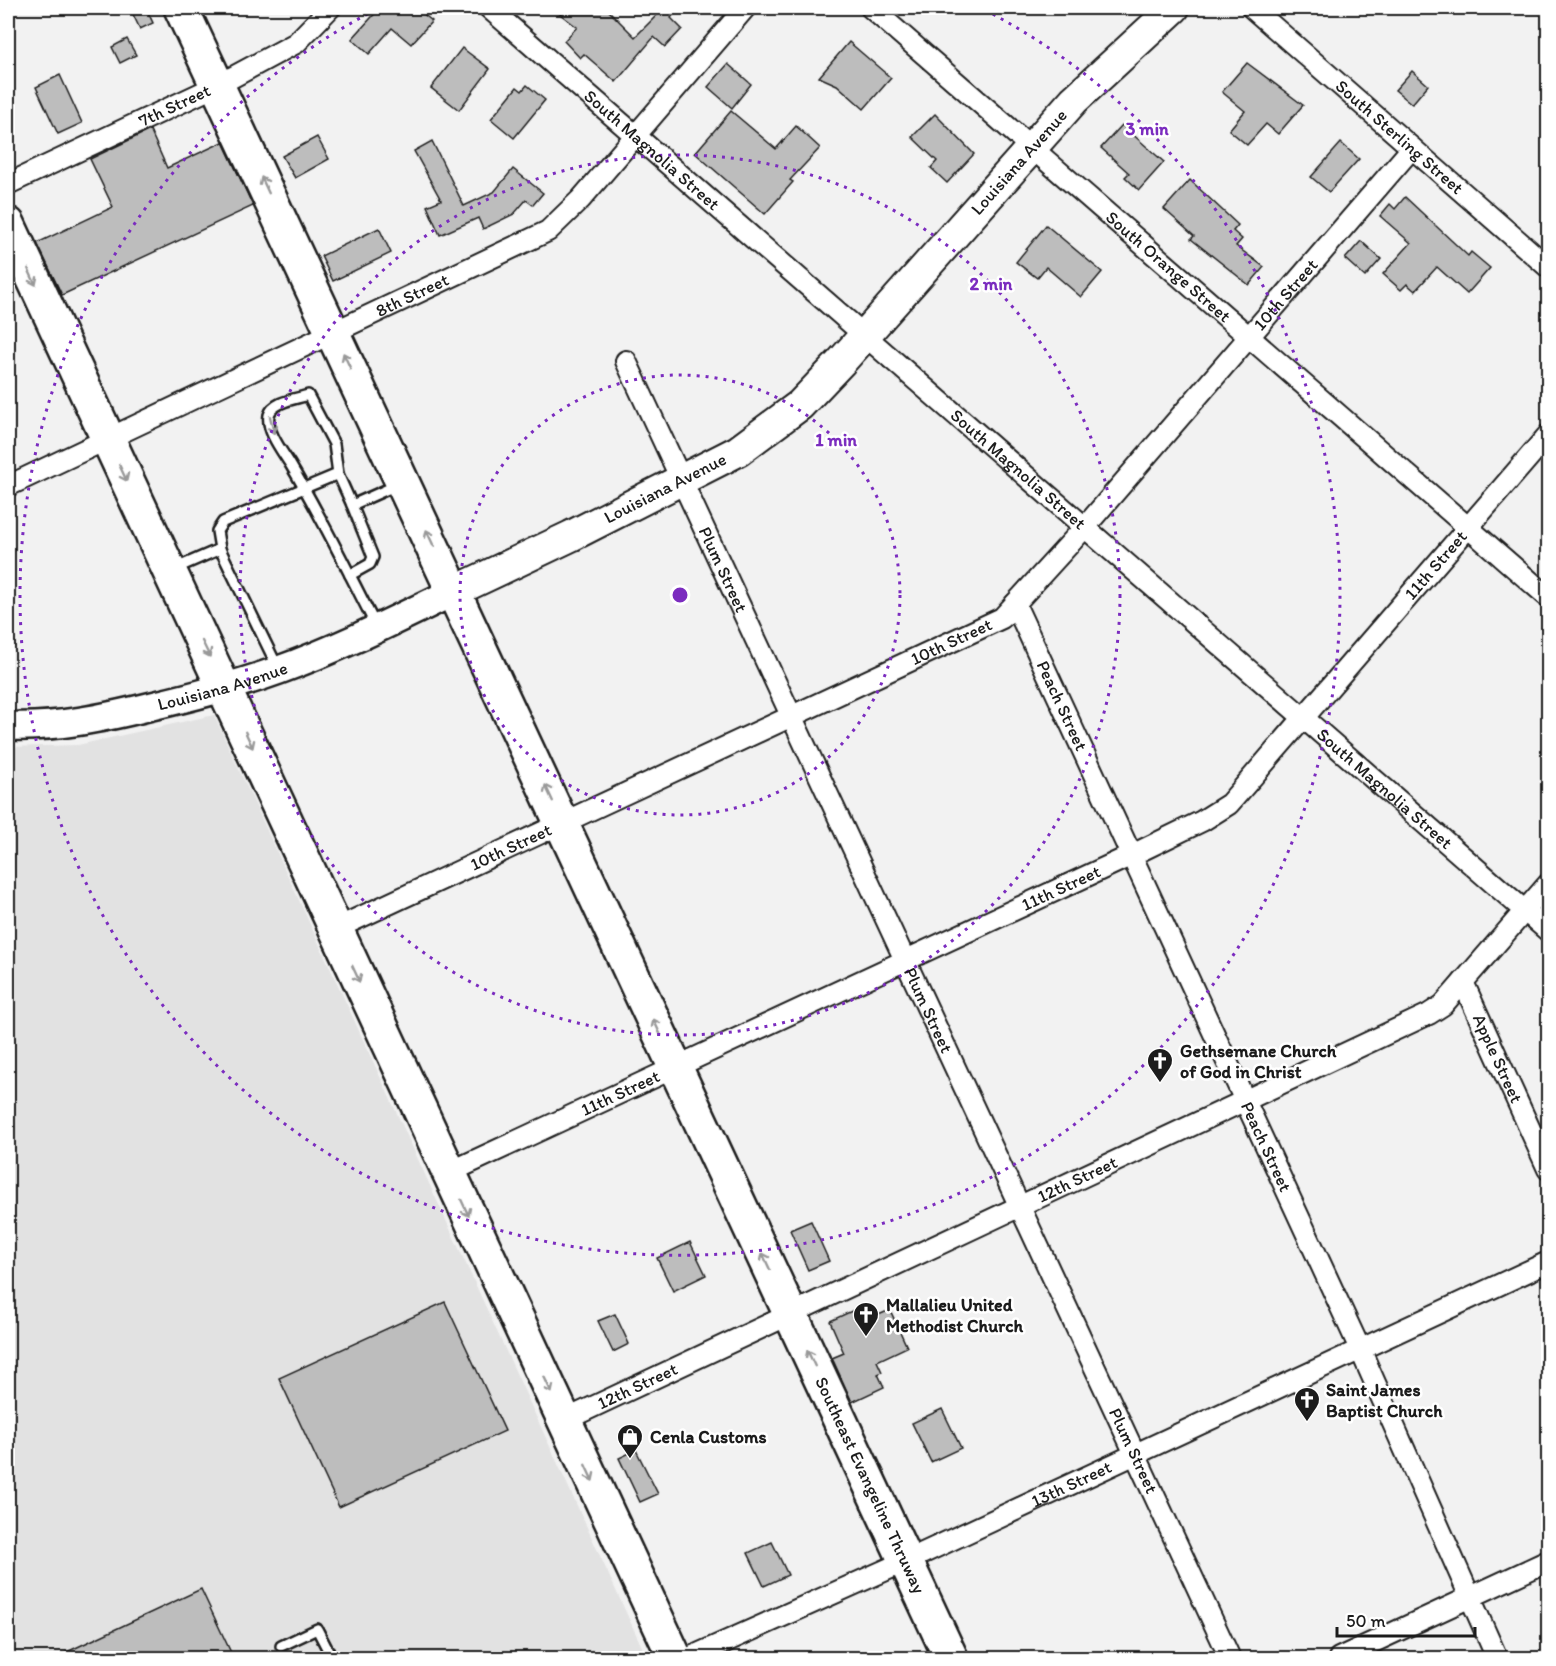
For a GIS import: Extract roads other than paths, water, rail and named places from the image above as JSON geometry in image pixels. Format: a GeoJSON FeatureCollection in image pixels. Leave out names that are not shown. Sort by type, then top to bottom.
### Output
{"type":"FeatureCollection","features":[{"type":"Feature","properties":{"kind":"highway","name":"Southeast Evangeline Thruway"},"geometry":{"type":"LineString","coordinates":[[181,8],[951,1659]]}},
{"type":"Feature","properties":{"kind":"highway"},"geometry":{"type":"LineString","coordinates":[[8,224],[675,1659]]}},
{"type":"Feature","properties":{"kind":"main road","name":"Louisiana Avenue"},"geometry":{"type":"LineString","coordinates":[[8,726],[62,724],[126,712],[224,687],[279,670],[378,628],[738,451],[767,431],[819,387],[1030,147],[1099,76],[1174,8]]}},
{"type":"Feature","properties":{"kind":"street","name":"7th Street"},"geometry":{"type":"LineString","coordinates":[[8,184],[218,85],[296,43],[330,8]]}},
{"type":"Feature","properties":{"kind":"street","name":"South Magnolia Street"},"geometry":{"type":"LineString","coordinates":[[489,8],[1548,931]]}},
{"type":"Feature","properties":{"kind":"street","name":"8th Street"},"geometry":{"type":"LineString","coordinates":[[8,486],[548,231],[581,199],[746,8]]}},
{"type":"Feature","properties":{"kind":"street","name":"South Orange Street"},"geometry":{"type":"LineString","coordinates":[[870,8],[1548,597]]}},
{"type":"Feature","properties":{"kind":"street","name":"South Sterling Street"},"geometry":{"type":"LineString","coordinates":[[1252,8],[1548,267]]}},
{"type":"Feature","properties":{"kind":"street","name":"10th Street"},"geometry":{"type":"LineString","coordinates":[[335,928],[1002,618],[1085,527],[1412,148]]}},
{"type":"Feature","properties":{"kind":"street","name":"Plum Street"},"geometry":{"type":"LineString","coordinates":[[626,361],[1230,1659]]}},
{"type":"Feature","properties":{"kind":"street","name":"11th Street"},"geometry":{"type":"LineString","coordinates":[[448,1173],[1132,855],[1202,821],[1229,804],[1548,435]]}},
{"type":"Feature","properties":{"kind":"street","name":"Peach Street"},"geometry":{"type":"LineString","coordinates":[[1015,604],[1360,1349],[1497,1659]]}},
{"type":"Feature","properties":{"kind":"street","name":"12th Street"},"geometry":{"type":"LineString","coordinates":[[565,1420],[1429,1014],[1443,1005],[1548,884]]}},
{"type":"Feature","properties":{"kind":"street","name":"Apple Street"},"geometry":{"type":"LineString","coordinates":[[1463,982],[1548,1169]]}},
{"type":"Feature","properties":{"kind":"street","name":"13th Street"},"geometry":{"type":"LineString","coordinates":[[689,1659],[906,1561],[1548,1262]]}},
{"type":"Feature","properties":{"kind":"street"},"geometry":{"type":"LineString","coordinates":[[1339,1659],[1548,1561]]}},
{"type":"Feature","properties":{"kind":"lane"},"geometry":{"type":"LineString","coordinates":[[350,575],[370,564],[373,558],[338,474],[334,444],[309,395],[276,405],[270,413],[269,423],[277,442],[305,489],[350,575],[378,628]]}},
{"type":"Feature","properties":{"kind":"lane"},"geometry":{"type":"LineString","coordinates":[[279,670],[220,549],[217,531],[223,522],[338,474]]}},
{"type":"Feature","properties":{"kind":"lane"},"geometry":{"type":"LineString","coordinates":[[352,505],[404,482]]}},
{"type":"Feature","properties":{"kind":"lane"},"geometry":{"type":"LineString","coordinates":[[169,571],[220,549]]}},
{"type":"Feature","properties":{"kind":"lane"},"geometry":{"type":"LineString","coordinates":[[281,1646],[318,1629],[332,1659]]}},
{"type":"Feature","properties":{"kind":"place","name":"Gethsemane Church of God in Christ"},"geometry":{"type":"Point","coordinates":[1160,1084]}},
{"type":"Feature","properties":{"kind":"place","name":"Mallalieu United Methodist Church"},"geometry":{"type":"Point","coordinates":[866,1338]}},
{"type":"Feature","properties":{"kind":"place","name":"Saint James Baptist Church"},"geometry":{"type":"Point","coordinates":[1307,1423]}},
{"type":"Feature","properties":{"kind":"place","name":"Cenla Customs"},"geometry":{"type":"Point","coordinates":[630,1460]}}]}
